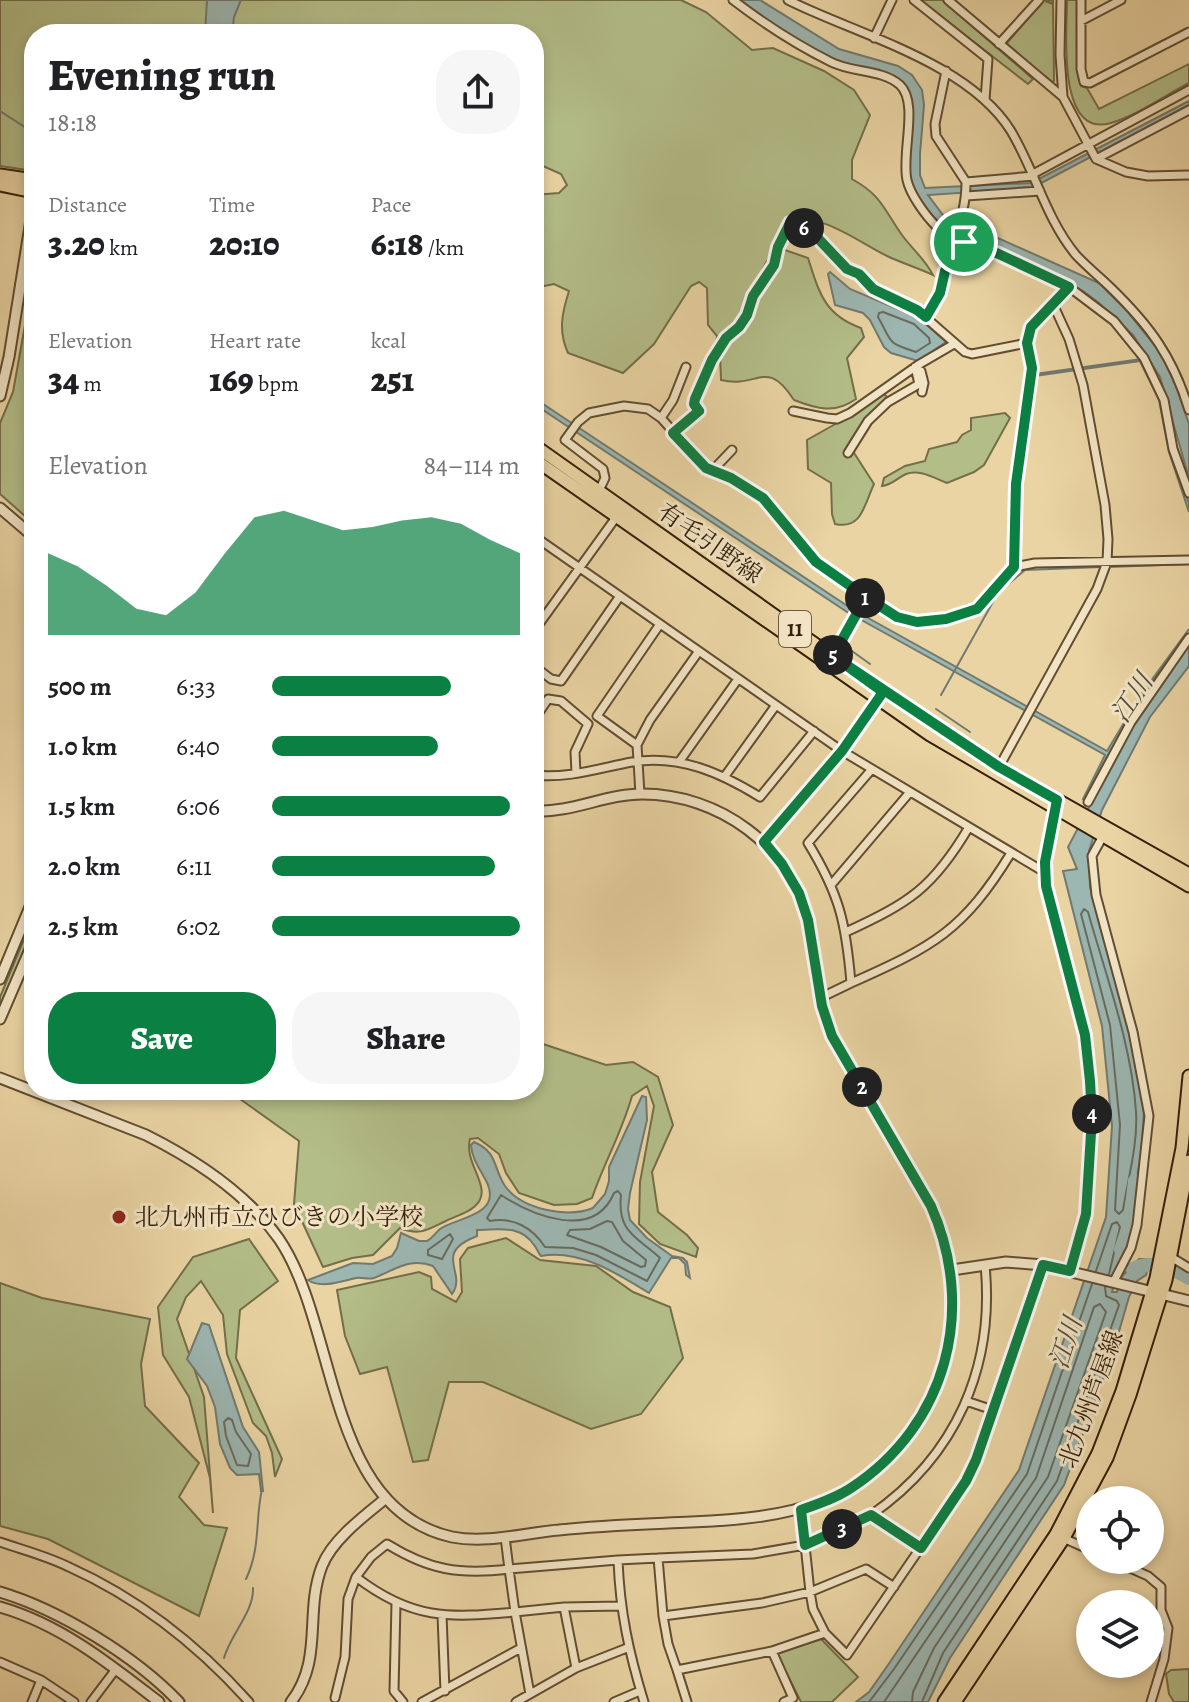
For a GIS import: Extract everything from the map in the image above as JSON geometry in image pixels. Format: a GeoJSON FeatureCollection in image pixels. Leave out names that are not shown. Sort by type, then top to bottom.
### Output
{"type":"FeatureCollection","features":[{"type":"Feature","properties":{"kind":"main road"},"geometry":{"type":"LineString","coordinates":[[0,175],[24,179]]}},
{"type":"Feature","properties":{"kind":"main road"},"geometry":{"type":"LineString","coordinates":[[0,185],[24,190]]}},
{"type":"Feature","properties":{"kind":"main road","name":"有毛引野線"},"geometry":{"type":"LineString","coordinates":[[544,453],[617,516],[880,696],[1189,886]]}},
{"type":"Feature","properties":{"kind":"main road","name":"有毛引野線"},"geometry":{"type":"LineString","coordinates":[[544,465],[596,496],[833,656],[930,735],[1058,806]]}},
{"type":"Feature","properties":{"kind":"main road","name":"有毛引野線"},"geometry":{"type":"LineString","coordinates":[[1099,831],[1189,874]]}},
{"type":"Feature","properties":{"kind":"main road","name":"北九州芦屋線"},"geometry":{"type":"LineString","coordinates":[[1167,1253],[1189,1076]]}},
{"type":"Feature","properties":{"kind":"main road","name":"北九州芦屋線"},"geometry":{"type":"LineString","coordinates":[[955,1702],[1107,1458],[1130,1395],[1152,1291],[1161,1279],[1189,1161]]}},
{"type":"Feature","properties":{"kind":"main road","name":"北九州芦屋線"},"geometry":{"type":"LineString","coordinates":[[944,1702],[1060,1536]]}},
{"type":"Feature","properties":{"kind":"street"},"geometry":{"type":"LineString","coordinates":[[733,0],[767,25],[831,62],[891,79],[901,87],[910,104],[905,153],[909,188],[936,226],[952,237],[988,249],[1069,287],[1114,321],[1144,358],[1164,400],[1173,449],[1189,493]]}},
{"type":"Feature","properties":{"kind":"street"},"geometry":{"type":"LineString","coordinates":[[788,0],[946,71],[985,100],[1010,130],[1057,229],[1144,321],[1165,351],[1189,410]]}},
{"type":"Feature","properties":{"kind":"street"},"geometry":{"type":"LineString","coordinates":[[874,38],[892,0]]}},
{"type":"Feature","properties":{"kind":"street"},"geometry":{"type":"LineString","coordinates":[[914,0],[988,59],[985,100]]}},
{"type":"Feature","properties":{"kind":"street"},"geometry":{"type":"LineString","coordinates":[[948,0],[959,4],[999,44],[1063,97],[1096,159],[1126,172],[1148,176],[1189,175]]}},
{"type":"Feature","properties":{"kind":"street"},"geometry":{"type":"LineString","coordinates":[[999,44],[1039,0]]}},
{"type":"Feature","properties":{"kind":"street"},"geometry":{"type":"LineString","coordinates":[[1061,0],[1063,97]]}},
{"type":"Feature","properties":{"kind":"street"},"geometry":{"type":"LineString","coordinates":[[1081,0],[1081,69],[1084,82],[1090,83],[1189,32]]}},
{"type":"Feature","properties":{"kind":"street"},"geometry":{"type":"LineString","coordinates":[[1081,21],[1121,0]]}},
{"type":"Feature","properties":{"kind":"street"},"geometry":{"type":"LineString","coordinates":[[946,71],[935,124],[936,136],[966,182],[959,225],[952,237]]}},
{"type":"Feature","properties":{"kind":"street"},"geometry":{"type":"LineString","coordinates":[[966,182],[1034,176],[1189,90]]}},
{"type":"Feature","properties":{"kind":"street"},"geometry":{"type":"LineString","coordinates":[[1096,159],[1189,110]]}},
{"type":"Feature","properties":{"kind":"street"},"geometry":{"type":"LineString","coordinates":[[966,196],[1040,189]]}},
{"type":"Feature","properties":{"kind":"street"},"geometry":{"type":"LineString","coordinates":[[673,433],[699,411],[694,404],[695,399],[712,360],[726,338],[747,315],[753,296],[774,265],[778,247],[790,223],[811,231],[847,269],[859,274],[873,289],[917,310],[965,352],[972,354],[1027,343]]}},
{"type":"Feature","properties":{"kind":"street"},"geometry":{"type":"LineString","coordinates":[[926,317],[940,293],[945,271],[964,242]]}},
{"type":"Feature","properties":{"kind":"street"},"geometry":{"type":"LineString","coordinates":[[0,396],[24,260]]}},
{"type":"Feature","properties":{"kind":"street"},"geometry":{"type":"LineString","coordinates":[[20,284],[24,285]]}},
{"type":"Feature","properties":{"kind":"street"},"geometry":{"type":"LineString","coordinates":[[1014,567],[1016,484],[1032,368],[1027,343],[1031,327],[1069,287]]}},
{"type":"Feature","properties":{"kind":"street"},"geometry":{"type":"LineString","coordinates":[[999,767],[1097,589],[1107,562],[1105,505],[1083,385],[1069,339],[1053,304]]}},
{"type":"Feature","properties":{"kind":"street"},"geometry":{"type":"LineString","coordinates":[[793,411],[837,419],[954,344]]}},
{"type":"Feature","properties":{"kind":"street"},"geometry":{"type":"LineString","coordinates":[[917,366],[924,383],[922,392]]}},
{"type":"Feature","properties":{"kind":"street"},"geometry":{"type":"LineString","coordinates":[[848,453],[868,421],[888,402],[919,384],[917,366]]}},
{"type":"Feature","properties":{"kind":"street"},"geometry":{"type":"LineString","coordinates":[[661,418],[673,400],[686,367]]}},
{"type":"Feature","properties":{"kind":"street"},"geometry":{"type":"LineString","coordinates":[[1180,383],[1189,385]]}},
{"type":"Feature","properties":{"kind":"street"},"geometry":{"type":"LineString","coordinates":[[596,496],[605,478],[603,469],[565,440],[589,413],[624,406],[648,409],[661,418],[706,468],[731,478],[763,498],[816,562],[897,617],[917,622],[946,619],[977,609],[1014,567],[1035,563],[1189,560]]}},
{"type":"Feature","properties":{"kind":"street"},"geometry":{"type":"LineString","coordinates":[[712,471],[732,450]]}},
{"type":"Feature","properties":{"kind":"street"},"geometry":{"type":"LineString","coordinates":[[0,508],[24,528]]}},
{"type":"Feature","properties":{"kind":"street"},"geometry":{"type":"LineString","coordinates":[[544,617],[617,516]]}},
{"type":"Feature","properties":{"kind":"street"},"geometry":{"type":"LineString","coordinates":[[544,543],[842,751],[1046,873]]}},
{"type":"Feature","properties":{"kind":"street"},"geometry":{"type":"LineString","coordinates":[[544,674],[561,681],[620,596]]}},
{"type":"Feature","properties":{"kind":"street"},"geometry":{"type":"LineString","coordinates":[[833,656],[866,597]]}},
{"type":"Feature","properties":{"kind":"street"},"geometry":{"type":"LineString","coordinates":[[637,745],[597,716],[660,624]]}},
{"type":"Feature","properties":{"kind":"street"},"geometry":{"type":"LineString","coordinates":[[1088,802],[1131,722],[1189,638]]}},
{"type":"Feature","properties":{"kind":"street"},"geometry":{"type":"LineString","coordinates":[[640,794],[637,745],[650,720],[699,651]]}},
{"type":"Feature","properties":{"kind":"street"},"geometry":{"type":"LineString","coordinates":[[679,762],[738,679]]}},
{"type":"Feature","properties":{"kind":"street"},"geometry":{"type":"LineString","coordinates":[[764,842],[842,751],[880,696]]}},
{"type":"Feature","properties":{"kind":"street"},"geometry":{"type":"LineString","coordinates":[[544,705],[548,699],[561,701],[588,724],[575,752],[576,773]]}},
{"type":"Feature","properties":{"kind":"street"},"geometry":{"type":"LineString","coordinates":[[725,776],[776,705]]}},
{"type":"Feature","properties":{"kind":"street"},"geometry":{"type":"LineString","coordinates":[[544,775],[576,773],[637,761],[679,762],[725,776],[760,797],[814,731]]}},
{"type":"Feature","properties":{"kind":"street"},"geometry":{"type":"LineString","coordinates":[[851,983],[846,932],[831,885],[808,843],[872,769]]}},
{"type":"Feature","properties":{"kind":"street"},"geometry":{"type":"LineString","coordinates":[[831,885],[910,792]]}},
{"type":"Feature","properties":{"kind":"street"},"geometry":{"type":"LineString","coordinates":[[54,1100],[168,1146],[238,1196],[259,1215],[281,1243],[304,1292],[335,1393],[372,1481],[399,1512],[434,1532],[456,1538],[505,1537],[560,1529],[742,1520],[801,1510],[849,1489],[875,1470],[910,1435],[933,1395],[946,1358],[953,1308],[952,1270],[931,1206],[832,1036],[820,998],[808,920],[799,893],[764,842],[722,812],[694,800],[640,794],[562,811],[544,811]]}},
{"type":"Feature","properties":{"kind":"street"},"geometry":{"type":"LineString","coordinates":[[1058,806],[1045,862],[1046,873],[1050,906],[1085,1035],[1090,1081],[1091,1129],[1086,1214],[1073,1271]]}},
{"type":"Feature","properties":{"kind":"street"},"geometry":{"type":"LineString","coordinates":[[846,932],[885,914],[927,887],[955,852],[969,827]]}},
{"type":"Feature","properties":{"kind":"street"},"geometry":{"type":"LineString","coordinates":[[1099,831],[1092,856],[1096,895],[1133,1032],[1149,1116],[1137,1225],[1131,1248],[1115,1281]]}},
{"type":"Feature","properties":{"kind":"street"},"geometry":{"type":"LineString","coordinates":[[820,998],[918,953],[952,930],[979,902],[1011,853]]}},
{"type":"Feature","properties":{"kind":"street"},"geometry":{"type":"LineString","coordinates":[[0,979],[24,921]]}},
{"type":"Feature","properties":{"kind":"street"},"geometry":{"type":"LineString","coordinates":[[0,1019],[24,963]]}},
{"type":"Feature","properties":{"kind":"street"},"geometry":{"type":"LineString","coordinates":[[0,1078],[24,1088]]}},
{"type":"Feature","properties":{"kind":"street"},"geometry":{"type":"LineString","coordinates":[[1167,1253],[1189,1268]]}},
{"type":"Feature","properties":{"kind":"street"},"geometry":{"type":"LineString","coordinates":[[952,1270],[1006,1262],[1043,1265],[1189,1301]]}},
{"type":"Feature","properties":{"kind":"street"},"geometry":{"type":"LineString","coordinates":[[336,1701],[345,1657],[348,1599],[356,1577],[371,1557],[387,1544],[417,1561],[446,1570],[466,1572],[618,1560],[753,1554],[805,1545],[871,1515],[907,1488],[926,1467],[955,1425],[974,1384],[986,1330],[988,1298],[985,1265]]}},
{"type":"Feature","properties":{"kind":"street"},"geometry":{"type":"LineString","coordinates":[[801,1510],[813,1609],[825,1633],[847,1655],[966,1481],[1043,1265]]}},
{"type":"Feature","properties":{"kind":"street"},"geometry":{"type":"LineString","coordinates":[[966,1401],[993,1410]]}},
{"type":"Feature","properties":{"kind":"street"},"geometry":{"type":"LineString","coordinates":[[291,1702],[299,1692],[313,1655],[313,1606],[323,1564],[350,1528],[385,1499]]}},
{"type":"Feature","properties":{"kind":"street"},"geometry":{"type":"LineString","coordinates":[[871,1515],[921,1548]]}},
{"type":"Feature","properties":{"kind":"street"},"geometry":{"type":"LineString","coordinates":[[1060,1536],[1076,1543]]}},
{"type":"Feature","properties":{"kind":"street"},"geometry":{"type":"LineString","coordinates":[[505,1537],[530,1694]]}},
{"type":"Feature","properties":{"kind":"street"},"geometry":{"type":"LineString","coordinates":[[0,1542],[68,1566],[123,1595],[168,1625],[249,1702]]}},
{"type":"Feature","properties":{"kind":"street"},"geometry":{"type":"LineString","coordinates":[[658,1558],[668,1644],[687,1702]]}},
{"type":"Feature","properties":{"kind":"street"},"geometry":{"type":"LineString","coordinates":[[618,1560],[620,1606],[627,1648],[644,1702]]}},
{"type":"Feature","properties":{"kind":"street"},"geometry":{"type":"LineString","coordinates":[[663,1616],[762,1603],[810,1592],[866,1569],[894,1587]]}},
{"type":"Feature","properties":{"kind":"street"},"geometry":{"type":"LineString","coordinates":[[1144,1574],[1161,1587],[1161,1610],[1168,1628],[1164,1659],[1151,1702]]}},
{"type":"Feature","properties":{"kind":"street"},"geometry":{"type":"LineString","coordinates":[[356,1577],[396,1603],[442,1615],[620,1606]]}},
{"type":"Feature","properties":{"kind":"street"},"geometry":{"type":"LineString","coordinates":[[0,1592],[24,1599],[102,1640],[179,1702]]}},
{"type":"Feature","properties":{"kind":"street"},"geometry":{"type":"LineString","coordinates":[[396,1603],[394,1691],[403,1702]]}},
{"type":"Feature","properties":{"kind":"street"},"geometry":{"type":"LineString","coordinates":[[564,1607],[576,1668]]}},
{"type":"Feature","properties":{"kind":"street"},"geometry":{"type":"LineString","coordinates":[[1,1611],[18,1612],[94,1652],[159,1702]]}},
{"type":"Feature","properties":{"kind":"street"},"geometry":{"type":"LineString","coordinates":[[442,1615],[445,1691]]}},
{"type":"Feature","properties":{"kind":"street"},"geometry":{"type":"LineString","coordinates":[[677,1670],[772,1651],[825,1633]]}},
{"type":"Feature","properties":{"kind":"street"},"geometry":{"type":"LineString","coordinates":[[422,1702],[521,1648]]}},
{"type":"Feature","properties":{"kind":"street"},"geometry":{"type":"LineString","coordinates":[[516,1702],[576,1668],[627,1648]]}},
{"type":"Feature","properties":{"kind":"street"},"geometry":{"type":"LineString","coordinates":[[772,1651],[793,1698],[784,1702]]}},
{"type":"Feature","properties":{"kind":"street"},"geometry":{"type":"LineString","coordinates":[[0,1662],[41,1680],[74,1702]]}},
{"type":"Feature","properties":{"kind":"street"},"geometry":{"type":"LineString","coordinates":[[91,1702],[116,1669]]}},
{"type":"Feature","properties":{"kind":"street"},"geometry":{"type":"LineString","coordinates":[[32,1702],[41,1680]]}},
{"type":"Feature","properties":{"kind":"street"},"geometry":{"type":"LineString","coordinates":[[614,1702],[640,1691]]}},
{"type":"Feature","properties":{"kind":"green space"},"geometry":{"type":"Polygon","coordinates":[[[0,0],[681,0],[706,12],[752,50],[773,48],[824,71],[854,90],[870,115],[852,160],[852,179],[876,197],[933,275],[887,256],[837,229],[811,220],[797,219],[784,222],[749,294],[743,314],[716,347],[717,336],[708,325],[707,288],[699,282],[691,286],[654,344],[623,373],[568,353],[562,322],[569,291],[554,284],[544,286],[544,194],[559,193],[567,185],[561,174],[544,166],[544,24],[24,24],[24,170],[0,166],[0,0]]]}},
{"type":"Feature","properties":{"kind":"green space"},"geometry":{"type":"Polygon","coordinates":[[[920,0],[942,0],[1033,79],[1028,84],[920,0]]]}},
{"type":"Feature","properties":{"kind":"green space"},"geometry":{"type":"Polygon","coordinates":[[[1044,0],[1053,0],[1053,3],[1045,1],[1053,4],[1054,81],[1050,83],[1006,44],[1044,0]]]}},
{"type":"Feature","properties":{"kind":"green space"},"geometry":{"type":"Polygon","coordinates":[[[1067,0],[1077,0],[1077,71],[1081,86],[1087,88],[1099,109],[1189,64],[1189,83],[1111,123],[1093,123],[1081,115],[1068,78],[1067,0]]]}},
{"type":"Feature","properties":{"kind":"green space"},"geometry":{"type":"Polygon","coordinates":[[[782,249],[808,258],[820,292],[831,309],[861,328],[864,337],[847,358],[856,399],[841,407],[818,408],[794,400],[784,387],[769,377],[734,382],[721,380],[720,353],[742,333],[753,316],[757,299],[779,265],[782,249]]]}},
{"type":"Feature","properties":{"kind":"green space"},"geometry":{"type":"Polygon","coordinates":[[[24,331],[24,515],[0,494],[0,423],[13,392],[24,331]]]}},
{"type":"Feature","properties":{"kind":"green space"},"geometry":{"type":"Polygon","coordinates":[[[884,394],[887,397],[883,403],[849,445],[874,484],[857,520],[844,525],[835,524],[831,483],[808,469],[807,440],[884,394]]]}},
{"type":"Feature","properties":{"kind":"green space"},"geometry":{"type":"Polygon","coordinates":[[[1005,413],[1010,418],[984,465],[974,472],[947,483],[911,473],[882,486],[884,478],[905,466],[925,461],[929,449],[957,442],[971,430],[971,418],[1005,413]]]}},
{"type":"Feature","properties":{"kind":"green space"},"geometry":{"type":"Polygon","coordinates":[[[24,939],[24,953],[0,1006],[0,997],[24,939]]]}},
{"type":"Feature","properties":{"kind":"green space"},"geometry":{"type":"Polygon","coordinates":[[[544,1044],[606,1065],[633,1062],[658,1077],[673,1125],[652,1172],[658,1212],[698,1248],[696,1257],[660,1244],[639,1224],[640,1182],[654,1106],[647,1086],[632,1096],[592,1198],[577,1204],[554,1205],[519,1193],[506,1173],[499,1154],[478,1138],[470,1139],[471,1158],[482,1192],[474,1207],[423,1231],[400,1228],[373,1255],[323,1267],[294,1204],[299,1141],[241,1100],[544,1100],[544,1044]]]}},
{"type":"Feature","properties":{"kind":"green space"},"geometry":{"type":"Polygon","coordinates":[[[506,1238],[540,1260],[596,1266],[633,1292],[670,1307],[683,1358],[641,1414],[591,1429],[483,1382],[449,1382],[428,1460],[413,1462],[387,1367],[360,1374],[345,1336],[337,1290],[419,1272],[431,1277],[432,1289],[456,1302],[462,1292],[460,1259],[468,1248],[506,1238]]]}},
{"type":"Feature","properties":{"kind":"green space"},"geometry":{"type":"Polygon","coordinates":[[[249,1239],[278,1281],[240,1310],[236,1358],[282,1459],[275,1477],[266,1436],[253,1423],[227,1354],[223,1315],[201,1281],[186,1297],[177,1319],[204,1397],[213,1513],[210,1478],[189,1397],[163,1355],[158,1307],[193,1257],[249,1239]]]}},
{"type":"Feature","properties":{"kind":"green space"},"geometry":{"type":"Polygon","coordinates":[[[0,1283],[42,1298],[150,1319],[141,1364],[145,1406],[199,1463],[179,1497],[204,1525],[227,1528],[199,1616],[48,1539],[0,1526],[0,1283]]]}},
{"type":"Feature","properties":{"kind":"green space"},"geometry":{"type":"Polygon","coordinates":[[[821,1639],[858,1677],[832,1702],[801,1702],[778,1656],[780,1652],[821,1639]]]}},
{"type":"Feature","properties":{"kind":"green space"},"geometry":{"type":"Polygon","coordinates":[[[1189,1669],[1189,1702],[1174,1702],[1169,1694],[1166,1674],[1171,1670],[1189,1669]]]}},
{"type":"Feature","properties":{"kind":"water"},"geometry":{"type":"Polygon","coordinates":[[[207,0],[241,0],[233,24],[206,24],[207,0]]]}},
{"type":"Feature","properties":{"kind":"water"},"geometry":{"type":"Polygon","coordinates":[[[739,0],[760,0],[839,49],[898,66],[912,75],[922,90],[924,105],[920,175],[925,188],[1031,183],[1189,101],[1189,105],[1032,188],[928,195],[952,222],[991,235],[1099,283],[1127,311],[1161,353],[1176,386],[1189,424],[1189,478],[1160,377],[1133,335],[1083,291],[983,245],[958,237],[938,222],[921,202],[909,176],[911,106],[903,84],[834,61],[739,0]]]}},
{"type":"Feature","properties":{"kind":"water"},"geometry":{"type":"Polygon","coordinates":[[[830,272],[850,289],[919,318],[946,342],[918,361],[891,353],[863,313],[835,305],[830,272]]]}},
{"type":"Feature","properties":{"kind":"water"},"geometry":{"type":"Polygon","coordinates":[[[1141,359],[1160,399],[1170,450],[1189,503],[1189,512],[1169,452],[1159,400],[1140,361],[1034,376],[1141,359]]]}},
{"type":"Feature","properties":{"kind":"water"},"geometry":{"type":"Polygon","coordinates":[[[544,405],[852,609],[1107,751],[1142,693],[1189,629],[1148,688],[1110,752],[1116,755],[1137,717],[1189,643],[1189,666],[1150,717],[1102,810],[1089,851],[1090,887],[1132,1038],[1144,1112],[1141,1156],[1123,1253],[1112,1292],[1117,1292],[1122,1276],[1139,1259],[1151,1259],[1146,1275],[1137,1281],[1129,1297],[1113,1352],[1064,1485],[950,1658],[928,1702],[856,1702],[869,1692],[888,1665],[1019,1470],[1106,1217],[1112,1126],[1102,1026],[1063,871],[1077,869],[1068,847],[1115,758],[1108,755],[1083,799],[1105,755],[847,612],[544,411],[544,405]]]}},
{"type":"Feature","properties":{"kind":"water"},"geometry":{"type":"Polygon","coordinates":[[[642,1096],[646,1097],[647,1120],[630,1193],[630,1220],[647,1238],[672,1256],[683,1258],[687,1262],[690,1278],[686,1275],[685,1264],[679,1258],[671,1258],[649,1293],[611,1271],[584,1260],[570,1256],[541,1256],[528,1238],[515,1231],[501,1229],[477,1230],[477,1236],[456,1250],[453,1264],[456,1286],[452,1294],[433,1266],[417,1263],[372,1279],[356,1278],[325,1284],[308,1280],[353,1263],[373,1264],[392,1256],[401,1233],[427,1241],[447,1225],[482,1210],[490,1195],[473,1156],[471,1145],[474,1142],[487,1151],[505,1186],[522,1201],[559,1212],[593,1208],[605,1194],[609,1167],[642,1096]]]}},
{"type":"Feature","properties":{"kind":"water"},"geometry":{"type":"Polygon","coordinates":[[[202,1323],[209,1325],[243,1427],[259,1452],[263,1491],[259,1474],[237,1475],[230,1468],[220,1444],[215,1407],[207,1386],[187,1359],[202,1323]]]}},
{"type":"Feature","properties":{"kind":"waterway"},"geometry":{"type":"LineString","coordinates":[[0,111],[24,127]]}},
{"type":"Feature","properties":{"kind":"waterway"},"geometry":{"type":"LineString","coordinates":[[1109,567],[1189,564]]}},
{"type":"Feature","properties":{"kind":"waterway"},"geometry":{"type":"LineString","coordinates":[[1001,590],[1025,570],[1101,567]]}},
{"type":"Feature","properties":{"kind":"waterway"},"geometry":{"type":"LineString","coordinates":[[903,622],[915,625],[954,622],[977,612],[996,596]]}},
{"type":"Feature","properties":{"kind":"waterway"},"geometry":{"type":"LineString","coordinates":[[941,695],[994,600]]}},
{"type":"Feature","properties":{"kind":"waterway"},"geometry":{"type":"LineString","coordinates":[[870,664],[845,646],[866,609],[897,620]]}},
{"type":"Feature","properties":{"kind":"waterway"},"geometry":{"type":"LineString","coordinates":[[936,709],[970,732]]}},
{"type":"Feature","properties":{"kind":"waterway","name":"江川"},"geometry":{"type":"LineString","coordinates":[[1121,1250],[1130,1223],[1135,1181]]}},
{"type":"Feature","properties":{"kind":"waterway"},"geometry":{"type":"LineString","coordinates":[[1133,1269],[1147,1265],[1161,1266],[1189,1278]]}},
{"type":"Feature","properties":{"kind":"waterway"},"geometry":{"type":"LineString","coordinates":[[246,1579],[256,1545],[262,1489]]}},
{"type":"Feature","properties":{"kind":"waterway"},"geometry":{"type":"LineString","coordinates":[[224,1658],[250,1606],[253,1588]]}},
{"type":"Feature","properties":{"kind":"place","name":"北九州市立ひびきの小学校"},"geometry":{"type":"Point","coordinates":[119,1217]}},
{"type":"Feature","properties":{"kind":"route"},"geometry":{"type":"LineString","coordinates":[[964,242],[945,271],[940,293],[926,317],[873,289],[859,274],[847,269],[811,231],[790,223],[778,247],[774,265],[761,281],[747,315],[726,338],[712,360],[695,399],[694,404],[699,411],[673,433],[706,468],[731,478],[763,498],[816,562],[866,597],[839,645],[833,656],[999,767],[1057,800],[1045,862],[1046,886],[1073,985],[1088,1056],[1092,1117],[1086,1214],[1070,1271],[1043,1265],[966,1481],[921,1548],[871,1515],[805,1545],[801,1510],[849,1489],[875,1470],[910,1435],[923,1415],[946,1358],[953,1308],[952,1270],[931,1206],[832,1036],[822,1006],[814,949],[799,893],[764,842],[799,805],[842,751],[883,692],[833,656],[866,597],[897,617],[917,622],[946,619],[977,609],[1014,567],[1016,484],[1032,368],[1027,335],[1069,287],[988,249],[964,242]]}}]}
